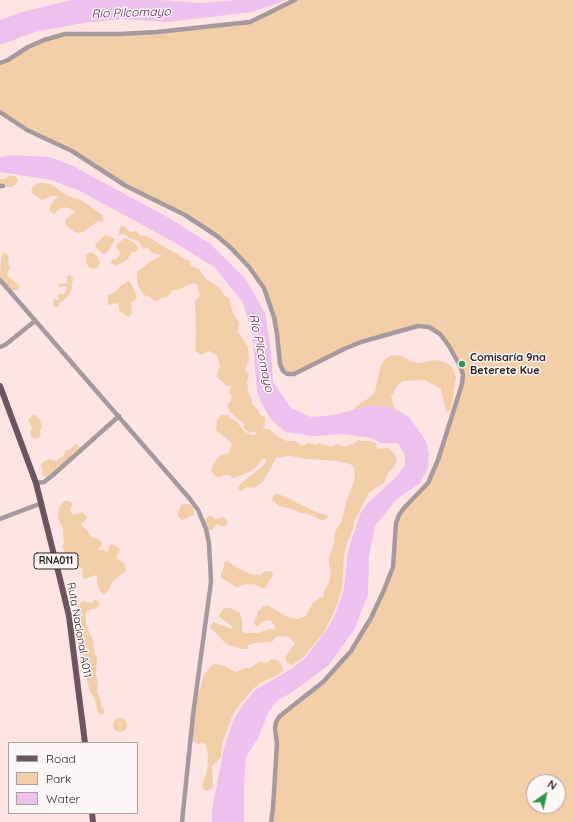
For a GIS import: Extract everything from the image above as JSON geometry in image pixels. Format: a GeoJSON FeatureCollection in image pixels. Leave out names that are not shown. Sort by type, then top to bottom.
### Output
{"type":"FeatureCollection","features":[{"type":"Feature","properties":{"kind":"main road","name":"Ruta Nacional A011"},"geometry":{"type":"LineString","coordinates":[[0,386],[36,483],[69,616],[85,742]]}},
{"type":"Feature","properties":{"kind":"street"},"geometry":{"type":"LineString","coordinates":[[0,64],[34,45],[66,34],[156,32],[250,22],[295,0]]}},
{"type":"Feature","properties":{"kind":"street"},"geometry":{"type":"LineString","coordinates":[[0,112],[27,130],[72,151],[126,186],[185,215],[217,236],[231,248],[249,267],[264,288],[275,323],[280,364],[283,371],[287,374],[294,374],[355,344],[418,326],[429,327],[440,334],[461,368],[463,375],[462,384],[438,460],[428,483],[404,508],[396,523],[393,567],[371,618],[351,651],[323,682],[279,717],[276,722],[275,729],[277,743],[271,822]]}},
{"type":"Feature","properties":{"kind":"street"},"geometry":{"type":"LineString","coordinates":[[0,280],[190,499],[203,520],[209,543],[211,582],[193,715],[182,822]]}},
{"type":"Feature","properties":{"kind":"street"},"geometry":{"type":"LineString","coordinates":[[0,347],[35,321]]}},
{"type":"Feature","properties":{"kind":"street"},"geometry":{"type":"LineString","coordinates":[[36,483],[44,482],[53,475],[119,416]]}},
{"type":"Feature","properties":{"kind":"street"},"geometry":{"type":"LineString","coordinates":[[0,519],[42,503]]}},
{"type":"Feature","properties":{"kind":"green space"},"geometry":{"type":"Polygon","coordinates":[[[295,0],[574,0],[574,822],[271,822],[276,722],[323,682],[351,651],[371,618],[393,567],[396,523],[399,515],[423,490],[438,460],[463,375],[456,357],[435,330],[418,326],[361,342],[294,374],[283,371],[277,334],[264,288],[231,248],[185,215],[126,186],[86,159],[40,136],[0,112],[0,63],[28,48],[65,34],[120,34],[250,22],[295,0]]]}},
{"type":"Feature","properties":{"kind":"green space"},"geometry":{"type":"Polygon","coordinates":[[[10,175],[16,177],[18,180],[17,183],[12,187],[0,187],[0,179],[5,179],[10,175]]]}},
{"type":"Feature","properties":{"kind":"green space"},"geometry":{"type":"Polygon","coordinates":[[[39,183],[52,185],[68,196],[81,200],[102,215],[104,222],[98,221],[83,232],[76,233],[66,226],[65,220],[75,212],[64,207],[59,209],[54,214],[49,210],[51,204],[59,196],[51,196],[42,200],[31,192],[33,186],[39,183]]]}},
{"type":"Feature","properties":{"kind":"green space"},"geometry":{"type":"Polygon","coordinates":[[[121,226],[124,226],[130,232],[136,231],[141,236],[150,238],[190,261],[191,266],[199,269],[206,279],[220,288],[225,296],[229,298],[233,313],[239,323],[238,332],[248,347],[249,360],[245,370],[249,375],[247,381],[248,391],[252,404],[259,411],[260,415],[265,417],[265,425],[262,431],[269,429],[278,437],[287,441],[295,441],[302,446],[308,443],[316,445],[320,443],[331,447],[337,444],[346,447],[359,440],[371,441],[376,443],[377,449],[388,448],[395,454],[397,459],[395,466],[388,473],[384,483],[368,494],[354,522],[344,555],[342,588],[333,614],[324,633],[304,657],[292,665],[287,663],[285,657],[295,643],[289,637],[276,637],[272,642],[254,643],[248,645],[247,649],[241,649],[226,644],[210,627],[213,622],[232,629],[232,626],[219,617],[222,610],[225,608],[230,608],[240,613],[242,620],[242,631],[245,633],[258,633],[269,629],[274,630],[276,627],[271,621],[266,620],[258,627],[255,625],[254,622],[257,612],[263,606],[267,605],[288,617],[297,619],[306,616],[312,604],[319,598],[323,597],[324,591],[329,583],[331,572],[329,557],[334,544],[335,532],[342,520],[346,502],[355,479],[354,467],[350,464],[337,461],[306,459],[290,456],[276,458],[264,480],[255,488],[246,487],[241,492],[238,488],[240,484],[264,465],[266,459],[262,459],[251,471],[234,478],[228,475],[223,475],[218,478],[214,475],[211,471],[214,463],[219,456],[229,453],[232,443],[216,430],[217,420],[221,415],[229,415],[229,418],[236,421],[245,432],[252,435],[258,434],[253,431],[251,433],[247,431],[244,428],[244,424],[233,415],[228,408],[227,405],[231,401],[232,396],[229,391],[231,386],[227,386],[217,377],[220,366],[217,355],[209,351],[200,355],[195,350],[195,301],[200,295],[197,285],[194,283],[179,290],[173,290],[167,297],[159,299],[158,301],[154,301],[150,297],[144,295],[137,284],[137,272],[161,255],[152,253],[148,248],[143,249],[139,242],[124,234],[119,235],[121,226]]]}},
{"type":"Feature","properties":{"kind":"green space"},"geometry":{"type":"Polygon","coordinates":[[[105,235],[115,239],[110,249],[103,254],[96,248],[95,245],[105,235]]]}},
{"type":"Feature","properties":{"kind":"green space"},"geometry":{"type":"Polygon","coordinates":[[[125,238],[135,243],[138,249],[136,252],[132,252],[127,260],[116,266],[111,263],[111,261],[116,259],[121,254],[116,246],[125,238]]]}},
{"type":"Feature","properties":{"kind":"green space"},"geometry":{"type":"Polygon","coordinates":[[[91,252],[97,256],[100,262],[97,268],[90,268],[86,263],[86,255],[91,252]]]}},
{"type":"Feature","properties":{"kind":"green space"},"geometry":{"type":"Polygon","coordinates":[[[3,253],[8,255],[9,258],[8,264],[10,267],[7,273],[8,276],[20,286],[19,289],[12,291],[0,279],[1,259],[3,253]]]}},
{"type":"Feature","properties":{"kind":"green space"},"geometry":{"type":"Polygon","coordinates":[[[67,276],[72,276],[73,279],[71,292],[63,301],[60,302],[58,307],[53,306],[53,300],[58,300],[59,298],[57,295],[60,293],[63,295],[67,287],[59,287],[57,284],[67,283],[67,276]]]}},
{"type":"Feature","properties":{"kind":"green space"},"geometry":{"type":"Polygon","coordinates":[[[128,281],[131,283],[137,298],[131,303],[132,314],[128,317],[119,310],[119,303],[108,305],[108,295],[115,292],[120,286],[128,281]]]}},
{"type":"Feature","properties":{"kind":"green space"},"geometry":{"type":"Polygon","coordinates":[[[398,355],[417,363],[437,360],[445,362],[452,367],[456,377],[451,410],[447,412],[441,389],[425,380],[403,381],[399,384],[391,396],[394,408],[371,405],[353,410],[375,392],[380,368],[384,360],[390,356],[398,355]]]}},
{"type":"Feature","properties":{"kind":"green space"},"geometry":{"type":"Polygon","coordinates":[[[34,414],[40,420],[42,427],[40,431],[41,435],[37,439],[32,438],[30,432],[32,427],[28,420],[34,414]]]}},
{"type":"Feature","properties":{"kind":"green space"},"geometry":{"type":"Polygon","coordinates":[[[76,443],[80,448],[65,461],[65,463],[58,467],[58,470],[47,477],[43,476],[42,463],[48,459],[56,461],[64,455],[66,450],[69,450],[76,443]]]}},
{"type":"Feature","properties":{"kind":"green space"},"geometry":{"type":"Polygon","coordinates":[[[274,494],[279,494],[320,514],[329,516],[324,521],[308,514],[279,506],[272,500],[274,494]]]}},
{"type":"Feature","properties":{"kind":"green space"},"geometry":{"type":"Polygon","coordinates":[[[64,501],[69,501],[72,503],[70,509],[73,515],[82,512],[86,515],[87,518],[81,525],[87,530],[90,536],[100,540],[102,543],[98,550],[108,552],[110,545],[113,544],[120,549],[116,558],[124,563],[126,571],[112,582],[109,590],[105,594],[99,590],[96,575],[84,579],[82,576],[83,569],[80,567],[70,568],[67,555],[62,547],[64,543],[63,529],[58,518],[59,507],[64,501]]]}},
{"type":"Feature","properties":{"kind":"green space"},"geometry":{"type":"Polygon","coordinates":[[[189,504],[192,506],[194,515],[182,520],[178,516],[178,513],[181,505],[189,504]]]}},
{"type":"Feature","properties":{"kind":"green space"},"geometry":{"type":"Polygon","coordinates":[[[208,516],[212,516],[215,519],[224,517],[227,520],[227,524],[224,527],[217,524],[212,530],[208,530],[203,523],[208,516]]]}},
{"type":"Feature","properties":{"kind":"green space"},"geometry":{"type":"Polygon","coordinates":[[[227,561],[241,570],[251,574],[261,575],[265,571],[272,572],[273,575],[264,589],[253,584],[242,585],[237,588],[221,578],[224,563],[227,561]]]}},
{"type":"Feature","properties":{"kind":"green space"},"geometry":{"type":"Polygon","coordinates":[[[95,600],[99,602],[99,606],[95,609],[90,609],[85,615],[87,627],[93,640],[95,655],[97,658],[97,692],[101,701],[101,706],[104,709],[104,713],[101,715],[97,711],[95,700],[90,692],[87,680],[88,666],[82,653],[82,628],[80,624],[81,619],[79,616],[78,606],[82,601],[91,603],[95,600]]]}},
{"type":"Feature","properties":{"kind":"green space"},"geometry":{"type":"Polygon","coordinates":[[[272,659],[277,660],[282,665],[283,671],[254,688],[233,714],[222,744],[221,757],[212,766],[213,788],[207,791],[204,790],[202,785],[207,771],[208,755],[206,745],[203,743],[198,744],[191,738],[197,700],[204,675],[212,665],[216,664],[225,666],[235,672],[250,668],[259,662],[267,663],[272,659]]]}},
{"type":"Feature","properties":{"kind":"green space"},"geometry":{"type":"Polygon","coordinates":[[[120,718],[125,720],[127,725],[125,730],[120,732],[115,730],[113,725],[115,720],[120,718]]]}},
{"type":"Feature","properties":{"kind":"water","name":"Río Pilcomayo"},"geometry":{"type":"Polygon","coordinates":[[[71,0],[159,0],[203,3],[235,0],[286,0],[252,12],[168,22],[121,19],[84,23],[35,32],[0,45],[0,20],[22,12],[71,0]]]}},
{"type":"Feature","properties":{"kind":"water","name":"Río Pilcomayo"},"geometry":{"type":"Polygon","coordinates":[[[13,155],[50,157],[71,165],[169,218],[209,243],[245,278],[265,313],[271,351],[273,382],[291,408],[311,417],[334,415],[371,405],[394,408],[409,417],[426,441],[429,453],[428,468],[420,483],[397,499],[375,526],[369,557],[368,595],[355,628],[329,665],[291,693],[278,700],[269,711],[258,738],[246,757],[244,822],[212,822],[212,810],[224,748],[233,721],[242,706],[255,690],[291,669],[305,658],[326,631],[335,615],[344,589],[348,551],[360,514],[368,503],[397,476],[405,465],[405,455],[398,443],[381,443],[372,438],[342,434],[313,436],[285,432],[270,418],[257,391],[252,331],[242,301],[214,267],[172,241],[80,191],[51,180],[0,172],[0,157],[13,155]]]}},
{"type":"Feature","properties":{"kind":"place","name":"Comisaría 9na Beterete Kue"},"geometry":{"type":"Point","coordinates":[462,364]}}]}
